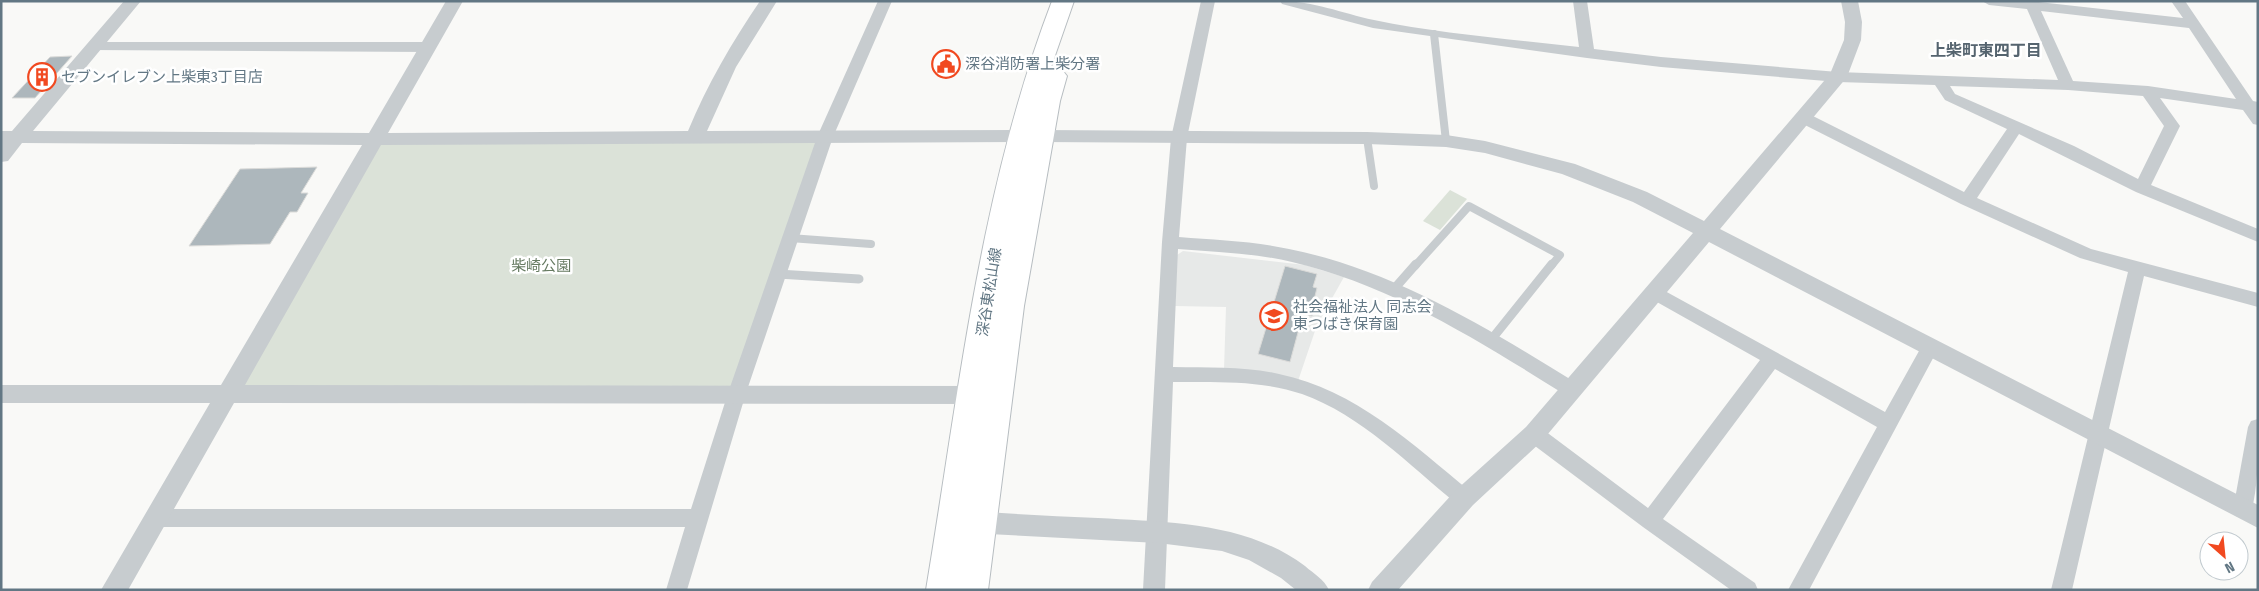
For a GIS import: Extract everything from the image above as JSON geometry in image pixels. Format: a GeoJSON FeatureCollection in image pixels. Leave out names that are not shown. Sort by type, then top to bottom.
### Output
{"type":"FeatureCollection","features":[{"type":"Feature","properties":{"kind":"main road","name":"深谷東松山線"},"geometry":{"type":"LineString","coordinates":[[943,590],[954,521],[1010,306],[1042,53],[1063,1]]}},
{"type":"Feature","properties":{"kind":"main road","name":"深谷東松山線"},"geometry":{"type":"LineString","coordinates":[[1031,136],[1048,101],[1065,42],[1081,1]]}},
{"type":"Feature","properties":{"kind":"main road","name":"深谷東松山線"},"geometry":{"type":"LineString","coordinates":[[971,590],[980,523],[986,395]]}},
{"type":"Feature","properties":{"kind":"street"},"geometry":{"type":"LineString","coordinates":[[1,156],[9,137],[95,47],[133,1]]}},
{"type":"Feature","properties":{"kind":"street"},"geometry":{"type":"LineString","coordinates":[[114,590],[455,1]]}},
{"type":"Feature","properties":{"kind":"street"},"geometry":{"type":"LineString","coordinates":[[696,138],[712,94],[768,1]]}},
{"type":"Feature","properties":{"kind":"street"},"geometry":{"type":"LineString","coordinates":[[676,590],[738,393],[825,137],[885,1]]}},
{"type":"Feature","properties":{"kind":"street"},"geometry":{"type":"LineString","coordinates":[[1154,590],[1170,242],[1179,138],[1208,1]]}},
{"type":"Feature","properties":{"kind":"street"},"geometry":{"type":"LineString","coordinates":[[1287,1],[1373,24],[1434,34],[1661,62],[1838,77],[2068,84],[2148,90],[2253,106]]}},
{"type":"Feature","properties":{"kind":"street"},"geometry":{"type":"LineString","coordinates":[[1580,1],[1586,53]]}},
{"type":"Feature","properties":{"kind":"street"},"geometry":{"type":"LineString","coordinates":[[1381,590],[1464,498],[1534,434],[1705,230],[1838,77],[1853,44],[1855,29],[1849,1]]}},
{"type":"Feature","properties":{"kind":"street"},"geometry":{"type":"LineString","coordinates":[[1989,1],[2193,24]]}},
{"type":"Feature","properties":{"kind":"street"},"geometry":{"type":"LineString","coordinates":[[2178,1],[2253,106],[2258,120]]}},
{"type":"Feature","properties":{"kind":"street"},"geometry":{"type":"LineString","coordinates":[[2032,6],[2068,84]]}},
{"type":"Feature","properties":{"kind":"street"},"geometry":{"type":"LineString","coordinates":[[95,47],[428,47]]}},
{"type":"Feature","properties":{"kind":"street"},"geometry":{"type":"LineString","coordinates":[[1939,80],[1950,97],[2142,188],[2258,236]]}},
{"type":"Feature","properties":{"kind":"street"},"geometry":{"type":"LineString","coordinates":[[2142,188],[2172,126],[2148,90]]}},
{"type":"Feature","properties":{"kind":"street"},"geometry":{"type":"LineString","coordinates":[[1804,118],[1967,200],[2086,254],[2258,300]]}},
{"type":"Feature","properties":{"kind":"street"},"geometry":{"type":"LineString","coordinates":[[1967,200],[2016,127]]}},
{"type":"Feature","properties":{"kind":"street"},"geometry":{"type":"LineString","coordinates":[[9,137],[375,139],[1031,136],[1367,138],[1446,141],[1485,147],[1533,158],[1584,174],[1640,196],[2250,514],[2258,427]]}},
{"type":"Feature","properties":{"kind":"street"},"geometry":{"type":"LineString","coordinates":[[1170,242],[1241,248],[1305,258],[1394,289],[1491,340],[1571,388]]}},
{"type":"Feature","properties":{"kind":"street"},"geometry":{"type":"LineString","coordinates":[[2061,590],[2096,435],[2138,267]]}},
{"type":"Feature","properties":{"kind":"street"},"geometry":{"type":"LineString","coordinates":[[1654,292],[1771,360],[1887,423]]}},
{"type":"Feature","properties":{"kind":"street"},"geometry":{"type":"LineString","coordinates":[[1798,590],[1887,423],[1930,347]]}},
{"type":"Feature","properties":{"kind":"street"},"geometry":{"type":"LineString","coordinates":[[1650,521],[1771,360]]}},
{"type":"Feature","properties":{"kind":"street"},"geometry":{"type":"LineString","coordinates":[[1164,374],[1279,381],[1317,392],[1361,417],[1464,498]]}},
{"type":"Feature","properties":{"kind":"street"},"geometry":{"type":"LineString","coordinates":[[1,394],[738,393],[986,395]]}},
{"type":"Feature","properties":{"kind":"street"},"geometry":{"type":"LineString","coordinates":[[1534,434],[1650,521],[1748,590]]}},
{"type":"Feature","properties":{"kind":"street"},"geometry":{"type":"LineString","coordinates":[[156,518],[698,518]]}},
{"type":"Feature","properties":{"kind":"street"},"geometry":{"type":"LineString","coordinates":[[954,521],[1158,532],[1222,540],[1256,551],[1290,570],[1316,590]]}},
{"type":"Feature","properties":{"kind":"lane"},"geometry":{"type":"LineString","coordinates":[[1434,34],[1446,141]]}},
{"type":"Feature","properties":{"kind":"lane"},"geometry":{"type":"LineString","coordinates":[[1367,138],[1374,186]]}},
{"type":"Feature","properties":{"kind":"lane"},"geometry":{"type":"LineString","coordinates":[[1394,289],[1469,206],[1560,255],[1491,340]]}},
{"type":"Feature","properties":{"kind":"lane"},"geometry":{"type":"LineString","coordinates":[[790,238],[871,244]]}},
{"type":"Feature","properties":{"kind":"lane"},"geometry":{"type":"LineString","coordinates":[[778,274],[859,279]]}},
{"type":"Feature","properties":{"kind":"shaded area","name":"社会福祉法人 同志会 東つばき保育園"},"geometry":{"type":"Polygon","coordinates":[[[1183,251],[1305,265],[1344,277],[1317,325],[1298,381],[1224,370],[1226,307],[1175,306],[1177,255],[1183,251]]]}},
{"type":"Feature","properties":{"kind":"green space","name":"柴崎公園"},"geometry":{"type":"Polygon","coordinates":[[[825,137],[737,393],[228,395],[375,139],[825,137]]]}},
{"type":"Feature","properties":{"kind":"green space"},"geometry":{"type":"Polygon","coordinates":[[[1450,190],[1467,199],[1440,230],[1423,221],[1450,190]]]}},
{"type":"Feature","properties":{"kind":"building","name":"セブンイレブン上柴東3丁目店"},"geometry":{"type":"Polygon","coordinates":[[[72,56],[35,98],[12,98],[50,57],[72,56]]]}},
{"type":"Feature","properties":{"kind":"building"},"geometry":{"type":"Polygon","coordinates":[[[317,167],[301,193],[308,193],[297,212],[290,212],[270,244],[189,246],[240,169],[317,167]]]}},
{"type":"Feature","properties":{"kind":"building"},"geometry":{"type":"Polygon","coordinates":[[[1285,266],[1317,274],[1313,287],[1317,288],[1314,300],[1317,301],[1312,316],[1303,314],[1290,362],[1258,354],[1285,266]]]}},
{"type":"Feature","properties":{"kind":"place","name":"深谷消防署上柴分署"},"geometry":{"type":"Point","coordinates":[946,64]}},
{"type":"Feature","properties":{"kind":"place","name":"セブンイレブン上柴東3丁目店"},"geometry":{"type":"Point","coordinates":[42,77]}},
{"type":"Feature","properties":{"kind":"place","name":"社会福祉法人 同志会 東つばき保育園"},"geometry":{"type":"Point","coordinates":[1274,316]}},
{"type":"Feature","properties":{"kind":"district","name":"上柴町東四丁目"},"geometry":{"type":"Point","coordinates":[1986,50]}}]}
